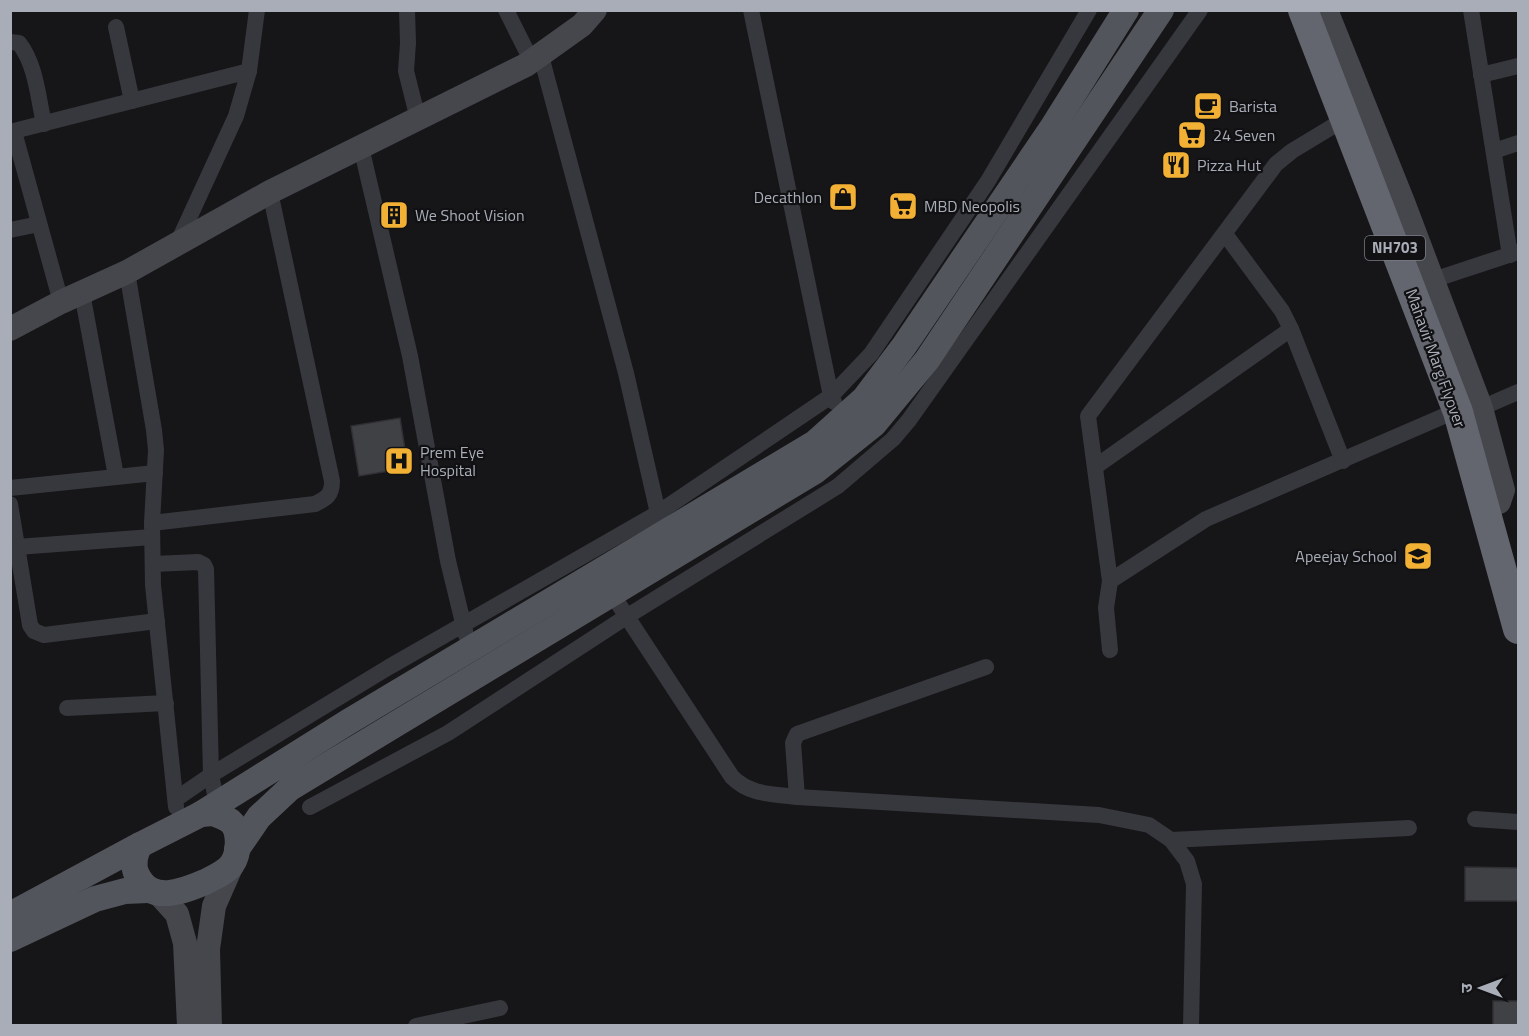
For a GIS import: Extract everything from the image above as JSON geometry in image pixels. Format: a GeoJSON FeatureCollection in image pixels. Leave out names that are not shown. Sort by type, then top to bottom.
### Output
{"type":"FeatureCollection","features":[{"type":"Feature","properties":{"kind":"highway","name":"Mahavir Marg Flyover"},"geometry":{"type":"LineString","coordinates":[[1303,10],[1489,495]]}},
{"type":"Feature","properties":{"kind":"highway","name":"Mahavir Marg Flyover"},"geometry":{"type":"LineString","coordinates":[[1316,10],[1446,342],[1489,495]]}},
{"type":"Feature","properties":{"kind":"highway","name":"NH703"},"geometry":{"type":"LineString","coordinates":[[1489,495],[1518,568]]}},
{"type":"Feature","properties":{"kind":"highway","name":"NH703"},"geometry":{"type":"LineString","coordinates":[[1489,495],[1518,629]]}},
{"type":"Feature","properties":{"kind":"main road"},"geometry":{"type":"LineString","coordinates":[[875,392],[1054,125],[1126,10]]}},
{"type":"Feature","properties":{"kind":"main road"},"geometry":{"type":"LineString","coordinates":[[10,915],[199,815],[470,650],[660,524],[815,443],[875,392],[939,317],[1139,10]]}},
{"type":"Feature","properties":{"kind":"main road"},"geometry":{"type":"LineString","coordinates":[[10,939],[95,899],[125,891],[173,894],[213,879],[235,857],[259,817],[290,788],[815,471],[874,424],[927,360],[1161,10]]}},
{"type":"Feature","properties":{"kind":"main road"},"geometry":{"type":"LineString","coordinates":[[199,815],[213,813],[226,818],[234,825],[237,836],[235,857]]}},
{"type":"Feature","properties":{"kind":"main road"},"geometry":{"type":"LineString","coordinates":[[140,845],[136,853],[135,871],[141,883],[154,892]]}},
{"type":"Feature","properties":{"kind":"street"},"geometry":{"type":"LineString","coordinates":[[178,242],[236,116],[249,71],[257,10]]}},
{"type":"Feature","properties":{"kind":"street"},"geometry":{"type":"LineString","coordinates":[[407,10],[408,43],[405,71],[418,119]]}},
{"type":"Feature","properties":{"kind":"street"},"geometry":{"type":"LineString","coordinates":[[506,10],[537,59],[626,373],[660,524]]}},
{"type":"Feature","properties":{"kind":"street"},"geometry":{"type":"LineString","coordinates":[[10,329],[127,272],[270,192],[537,59],[582,25],[596,10]]}},
{"type":"Feature","properties":{"kind":"street"},"geometry":{"type":"LineString","coordinates":[[751,10],[831,396],[844,418]]}},
{"type":"Feature","properties":{"kind":"street"},"geometry":{"type":"LineString","coordinates":[[176,800],[211,775],[389,667],[464,625],[660,524],[831,396],[871,354],[988,181],[1089,10]]}},
{"type":"Feature","properties":{"kind":"street"},"geometry":{"type":"LineString","coordinates":[[310,807],[448,733],[626,617],[838,486],[893,439],[1044,232],[1200,10]]}},
{"type":"Feature","properties":{"kind":"street"},"geometry":{"type":"LineString","coordinates":[[1291,10],[1418,338],[1472,496],[1489,495],[1503,490],[1481,408],[1326,10]]}},
{"type":"Feature","properties":{"kind":"street"},"geometry":{"type":"LineString","coordinates":[[1433,280],[1514,254],[1494,151],[1471,10]]}},
{"type":"Feature","properties":{"kind":"street"},"geometry":{"type":"LineString","coordinates":[[116,27],[132,101]]}},
{"type":"Feature","properties":{"kind":"street"},"geometry":{"type":"LineString","coordinates":[[10,42],[19,43],[27,55],[44,124]]}},
{"type":"Feature","properties":{"kind":"street"},"geometry":{"type":"LineString","coordinates":[[1481,75],[1518,66]]}},
{"type":"Feature","properties":{"kind":"street"},"geometry":{"type":"LineString","coordinates":[[116,476],[71,298],[39,224],[12,132],[249,71]]}},
{"type":"Feature","properties":{"kind":"street"},"geometry":{"type":"LineString","coordinates":[[1110,650],[1106,609],[1110,581],[1087,422],[1090,412],[1276,164],[1292,151],[1335,125]]}},
{"type":"Feature","properties":{"kind":"street"},"geometry":{"type":"LineString","coordinates":[[1494,151],[1518,143]]}},
{"type":"Feature","properties":{"kind":"street"},"geometry":{"type":"LineString","coordinates":[[362,147],[410,356],[448,561],[470,650]]}},
{"type":"Feature","properties":{"kind":"street"},"geometry":{"type":"LineString","coordinates":[[17,547],[152,530],[315,504],[326,499],[332,492],[332,481],[270,192]]}},
{"type":"Feature","properties":{"kind":"street"},"geometry":{"type":"LineString","coordinates":[[10,230],[39,224]]}},
{"type":"Feature","properties":{"kind":"street"},"geometry":{"type":"LineString","coordinates":[[1224,234],[1282,311],[1343,461]]}},
{"type":"Feature","properties":{"kind":"street"},"geometry":{"type":"LineString","coordinates":[[127,272],[154,430],[153,564],[176,800]]}},
{"type":"Feature","properties":{"kind":"street"},"geometry":{"type":"LineString","coordinates":[[1095,467],[1291,329]]}},
{"type":"Feature","properties":{"kind":"street"},"geometry":{"type":"LineString","coordinates":[[1481,408],[1518,392]]}},
{"type":"Feature","properties":{"kind":"street"},"geometry":{"type":"LineString","coordinates":[[1110,581],[1206,519],[1444,416]]}},
{"type":"Feature","properties":{"kind":"street"},"geometry":{"type":"LineString","coordinates":[[10,488],[155,473]]}},
{"type":"Feature","properties":{"kind":"street"},"geometry":{"type":"LineString","coordinates":[[10,504],[30,625],[38,634],[157,621]]}},
{"type":"Feature","properties":{"kind":"street"},"geometry":{"type":"LineString","coordinates":[[153,564],[198,562],[206,569],[211,775],[199,815],[176,800]]}},
{"type":"Feature","properties":{"kind":"street"},"geometry":{"type":"LineString","coordinates":[[612,594],[740,786],[759,793],[796,797],[1100,815],[1149,825],[1171,840],[1187,861],[1194,884],[1191,1026]]}},
{"type":"Feature","properties":{"kind":"street"},"geometry":{"type":"LineString","coordinates":[[796,797],[794,743],[797,734],[986,667]]}},
{"type":"Feature","properties":{"kind":"street"},"geometry":{"type":"LineString","coordinates":[[67,708],[166,703]]}},
{"type":"Feature","properties":{"kind":"street"},"geometry":{"type":"LineString","coordinates":[[1475,819],[1518,822]]}},
{"type":"Feature","properties":{"kind":"street"},"geometry":{"type":"LineString","coordinates":[[1171,840],[1409,828]]}},
{"type":"Feature","properties":{"kind":"street"},"geometry":{"type":"LineString","coordinates":[[219,1026],[210,1025],[210,938],[214,906],[235,857]]}},
{"type":"Feature","properties":{"kind":"street"},"geometry":{"type":"LineString","coordinates":[[154,892],[177,914],[185,943],[189,1026]]}},
{"type":"Feature","properties":{"kind":"street"},"geometry":{"type":"LineString","coordinates":[[416,1026],[500,1008]]}},
{"type":"Feature","properties":{"kind":"building"},"geometry":{"type":"Polygon","coordinates":[[[400,418],[408,468],[359,476],[351,426],[400,418]]]}},
{"type":"Feature","properties":{"kind":"building"},"geometry":{"type":"Polygon","coordinates":[[[1465,867],[1518,868],[1518,901],[1465,901],[1465,867]]]}},
{"type":"Feature","properties":{"kind":"building"},"geometry":{"type":"Polygon","coordinates":[[[1493,1001],[1518,1001],[1518,1026],[1493,1026],[1493,1001]]]}},
{"type":"Feature","properties":{"kind":"place","name":"Barista"},"geometry":{"type":"Point","coordinates":[1208,106]}},
{"type":"Feature","properties":{"kind":"place","name":"24 Seven"},"geometry":{"type":"Point","coordinates":[1192,135]}},
{"type":"Feature","properties":{"kind":"place","name":"Pizza Hut"},"geometry":{"type":"Point","coordinates":[1176,165]}},
{"type":"Feature","properties":{"kind":"place","name":"Decathlon"},"geometry":{"type":"Point","coordinates":[843,197]}},
{"type":"Feature","properties":{"kind":"place","name":"MBD Neopolis"},"geometry":{"type":"Point","coordinates":[903,206]}},
{"type":"Feature","properties":{"kind":"place","name":"We Shoot Vision"},"geometry":{"type":"Point","coordinates":[394,215]}},
{"type":"Feature","properties":{"kind":"place","name":"Prem Eye Hospital"},"geometry":{"type":"Point","coordinates":[399,461]}},
{"type":"Feature","properties":{"kind":"place","name":"Apeejay School"},"geometry":{"type":"Point","coordinates":[1418,556]}}]}
